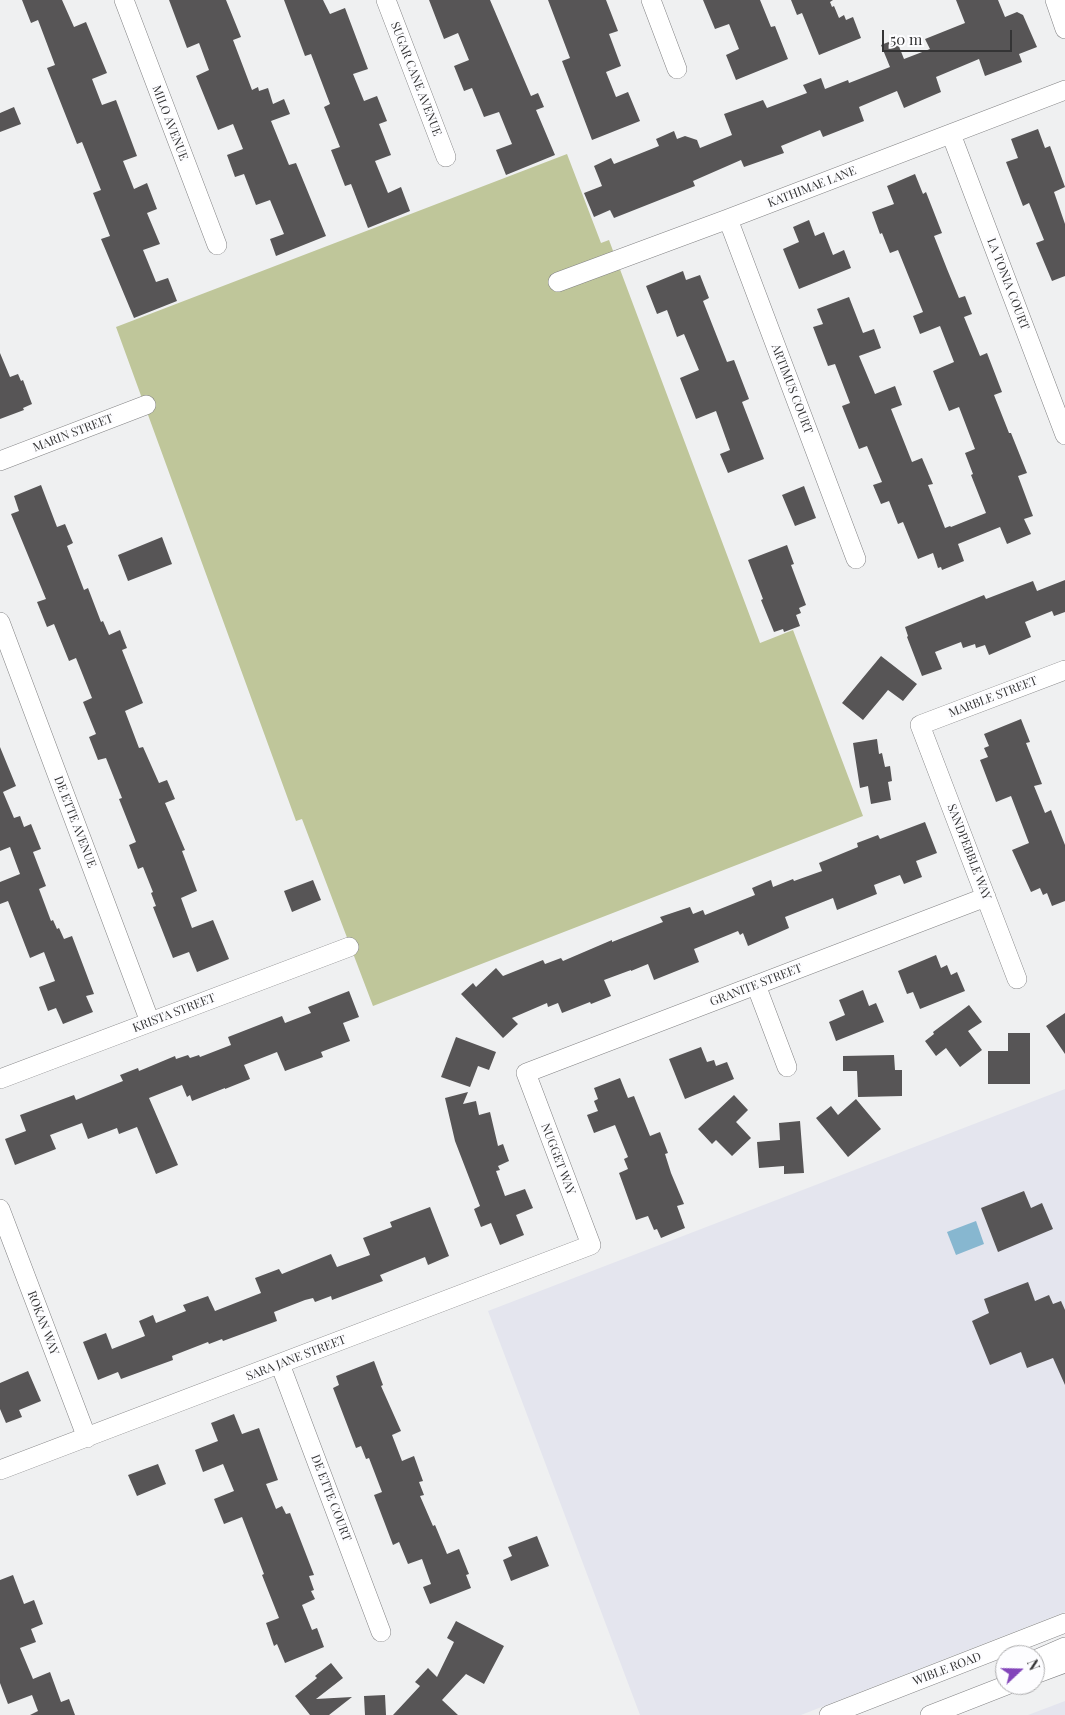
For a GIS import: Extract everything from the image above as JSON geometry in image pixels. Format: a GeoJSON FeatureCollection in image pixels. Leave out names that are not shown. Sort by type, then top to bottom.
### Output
{"type":"FeatureCollection","features":[{"type":"Feature","properties":{"kind":"street","name":"MILO AVENUE"},"geometry":{"type":"LineString","coordinates":[[124,0],[217,245]]}},
{"type":"Feature","properties":{"kind":"street","name":"SUGAR CANE AVENUE"},"geometry":{"type":"LineString","coordinates":[[386,0],[446,158]]}},
{"type":"Feature","properties":{"kind":"street"},"geometry":{"type":"LineString","coordinates":[[652,0],[677,68]]}},
{"type":"Feature","properties":{"kind":"street"},"geometry":{"type":"LineString","coordinates":[[1055,0],[1065,29]]}},
{"type":"Feature","properties":{"kind":"street","name":"KATHIMAE LANE"},"geometry":{"type":"LineString","coordinates":[[558,282],[1065,90]]}},
{"type":"Feature","properties":{"kind":"street","name":"LA TONIA COURT"},"geometry":{"type":"LineString","coordinates":[[951,134],[1065,435]]}},
{"type":"Feature","properties":{"kind":"street","name":"ARTIMUS COURT"},"geometry":{"type":"LineString","coordinates":[[728,219],[856,559]]}},
{"type":"Feature","properties":{"kind":"street","name":"MARIN STREET"},"geometry":{"type":"LineString","coordinates":[[0,461],[146,405]]}},
{"type":"Feature","properties":{"kind":"street","name":"DE ETTE AVENUE"},"geometry":{"type":"LineString","coordinates":[[0,622],[150,1022]]}},
{"type":"Feature","properties":{"kind":"street","name":"MARBLE STREET"},"geometry":{"type":"LineString","coordinates":[[920,725],[1065,670]]}},
{"type":"Feature","properties":{"kind":"street","name":"SANDPEBBLE WAY"},"geometry":{"type":"LineString","coordinates":[[920,725],[1018,979]]}},
{"type":"Feature","properties":{"kind":"street","name":"GRANITE STREET"},"geometry":{"type":"LineString","coordinates":[[526,1073],[986,897]]}},
{"type":"Feature","properties":{"kind":"street","name":"KRISTA STREET"},"geometry":{"type":"LineString","coordinates":[[0,1079],[349,947]]}},
{"type":"Feature","properties":{"kind":"street"},"geometry":{"type":"LineString","coordinates":[[756,985],[787,1067]]}},
{"type":"Feature","properties":{"kind":"street","name":"NUGGET WAY"},"geometry":{"type":"LineString","coordinates":[[526,1073],[591,1245]]}},
{"type":"Feature","properties":{"kind":"street","name":"ROKAN WAY"},"geometry":{"type":"LineString","coordinates":[[0,1209],[87,1438]]}},
{"type":"Feature","properties":{"kind":"street","name":"SARA JANE STREET"},"geometry":{"type":"LineString","coordinates":[[0,1470],[591,1245]]}},
{"type":"Feature","properties":{"kind":"street","name":"DE ETTE COURT"},"geometry":{"type":"LineString","coordinates":[[280,1364],[381,1632]]}},
{"type":"Feature","properties":{"kind":"street","name":"WIBLE ROAD"},"geometry":{"type":"LineString","coordinates":[[829,1715],[1065,1623]]}},
{"type":"Feature","properties":{"kind":"street"},"geometry":{"type":"LineString","coordinates":[[1045,1656],[1065,1647]]}},
{"type":"Feature","properties":{"kind":"street"},"geometry":{"type":"LineString","coordinates":[[1045,1670],[1065,1663]]}},
{"type":"Feature","properties":{"kind":"street"},"geometry":{"type":"LineString","coordinates":[[930,1715],[995,1687]]}},
{"type":"Feature","properties":{"kind":"shaded area"},"geometry":{"type":"Polygon","coordinates":[[[1065,1089],[1065,1612],[801,1715],[640,1715],[488,1311],[1065,1089]]]}},
{"type":"Feature","properties":{"kind":"shaded area"},"geometry":{"type":"Polygon","coordinates":[[[1065,1701],[1065,1715],[1028,1715],[1065,1701]]]}},
{"type":"Feature","properties":{"kind":"green space"},"geometry":{"type":"Polygon","coordinates":[[[567,154],[601,243],[609,240],[760,643],[793,630],[863,816],[373,1006],[302,819],[296,821],[116,327],[567,154]]]}},
{"type":"Feature","properties":{"kind":"water"},"geometry":{"type":"Polygon","coordinates":[[[976,1221],[984,1244],[956,1255],[947,1232],[976,1221]]]}},
{"type":"Feature","properties":{"kind":"building"},"geometry":{"type":"Polygon","coordinates":[[[22,0],[62,0],[74,27],[86,22],[107,73],[92,79],[102,105],[116,100],[137,156],[123,161],[134,189],[147,183],[157,209],[147,213],[160,244],[143,250],[156,282],[168,278],[177,301],[134,318],[101,239],[110,236],[93,193],[101,190],[82,142],[77,144],[47,68],[55,65],[38,20],[31,23],[22,0]]]}},
{"type":"Feature","properties":{"kind":"building"},"geometry":{"type":"Polygon","coordinates":[[[169,0],[226,0],[241,37],[233,40],[252,90],[258,87],[259,91],[268,88],[273,104],[284,99],[290,114],[271,121],[289,165],[296,163],[326,236],[276,256],[270,239],[284,234],[270,200],[256,205],[244,174],[235,177],[227,155],[243,149],[233,124],[218,130],[196,76],[209,70],[199,43],[187,48],[169,0]]]}},
{"type":"Feature","properties":{"kind":"building"},"geometry":{"type":"Polygon","coordinates":[[[284,0],[323,0],[330,14],[345,8],[368,69],[353,74],[364,101],[377,96],[387,121],[379,124],[391,155],[375,161],[388,193],[401,187],[410,211],[368,228],[351,184],[345,186],[331,150],[340,147],[324,107],[330,104],[311,54],[305,56],[284,0]]]}},
{"type":"Feature","properties":{"kind":"building"},"geometry":{"type":"Polygon","coordinates":[[[429,0],[490,0],[531,96],[538,93],[544,107],[536,110],[555,155],[506,175],[496,150],[512,144],[499,112],[484,117],[472,88],[464,91],[454,66],[469,60],[458,33],[444,39],[429,0]]]}},
{"type":"Feature","properties":{"kind":"building"},"geometry":{"type":"Polygon","coordinates":[[[548,0],[606,0],[618,31],[609,34],[621,66],[606,72],[616,97],[628,92],[640,121],[592,140],[562,61],[570,58],[548,0]]]}},
{"type":"Feature","properties":{"kind":"building"},"geometry":{"type":"Polygon","coordinates":[[[703,0],[760,0],[771,27],[775,26],[788,59],[736,80],[726,55],[739,49],[729,24],[715,29],[703,0]]]}},
{"type":"Feature","properties":{"kind":"building"},"geometry":{"type":"Polygon","coordinates":[[[791,0],[833,0],[830,2],[832,7],[834,6],[839,18],[844,15],[846,20],[853,17],[861,38],[819,55],[802,13],[797,15],[791,0]]]}},
{"type":"Feature","properties":{"kind":"building"},"geometry":{"type":"Polygon","coordinates":[[[956,0],[998,0],[1005,17],[1017,12],[1023,15],[1037,47],[1019,54],[1022,62],[985,76],[979,59],[936,77],[941,92],[904,108],[897,91],[859,107],[864,121],[823,137],[820,130],[781,146],[784,153],[744,167],[741,160],[693,181],[695,186],[614,218],[610,210],[594,217],[584,193],[602,186],[594,166],[611,158],[614,164],[659,146],[656,139],[674,131],[677,139],[685,136],[697,140],[700,148],[732,135],[724,114],[763,100],[767,108],[807,93],[803,85],[821,78],[825,89],[848,80],[849,83],[890,67],[881,45],[896,39],[904,59],[930,49],[925,39],[965,23],[956,0]]]}},
{"type":"Feature","properties":{"kind":"building"},"geometry":{"type":"Polygon","coordinates":[[[14,107],[21,124],[0,132],[0,113],[14,107]]]}},
{"type":"Feature","properties":{"kind":"building"},"geometry":{"type":"Polygon","coordinates":[[[1038,129],[1045,148],[1050,146],[1065,187],[1054,192],[1065,224],[1065,276],[1052,281],[1036,243],[1044,240],[1029,203],[1023,206],[1006,162],[1018,158],[1011,139],[1038,129]]]}},
{"type":"Feature","properties":{"kind":"building"},"geometry":{"type":"Polygon","coordinates":[[[915,174],[923,194],[926,192],[942,233],[934,236],[947,269],[959,298],[965,296],[972,314],[964,317],[980,356],[987,353],[1002,392],[994,395],[1027,473],[1018,476],[1033,516],[1024,519],[1031,534],[1007,544],[1000,527],[958,544],[964,561],[942,570],[941,567],[938,568],[933,553],[918,559],[903,522],[898,524],[889,501],[881,504],[873,485],[882,482],[867,446],[859,449],[842,406],[850,403],[835,364],[828,366],[813,327],[823,324],[817,309],[849,297],[863,333],[874,329],[881,348],[859,356],[875,394],[895,386],[902,405],[891,409],[912,462],[922,458],[933,484],[928,485],[945,528],[986,513],[971,475],[973,474],[965,453],[975,449],[959,407],[949,411],[933,371],[954,362],[940,326],[920,334],[913,316],[923,312],[898,250],[890,253],[882,233],[880,234],[872,212],[894,204],[887,186],[915,174]]]}},
{"type":"Feature","properties":{"kind":"building"},"geometry":{"type":"Polygon","coordinates":[[[809,220],[815,236],[824,232],[833,255],[844,250],[851,268],[799,289],[783,249],[799,242],[793,227],[809,220]]]}},
{"type":"Feature","properties":{"kind":"building"},"geometry":{"type":"Polygon","coordinates":[[[683,271],[686,280],[700,275],[709,298],[703,301],[727,362],[734,360],[749,399],[742,402],[764,459],[728,473],[720,454],[730,450],[716,411],[696,419],[680,378],[699,370],[684,334],[677,337],[667,310],[657,314],[646,286],[683,271]]]}},
{"type":"Feature","properties":{"kind":"building"},"geometry":{"type":"Polygon","coordinates":[[[0,353],[10,377],[18,374],[21,381],[23,380],[32,404],[23,408],[24,410],[0,419],[0,353]]]}},
{"type":"Feature","properties":{"kind":"building"},"geometry":{"type":"Polygon","coordinates":[[[41,485],[57,527],[65,524],[73,543],[67,546],[84,590],[88,588],[101,622],[103,621],[109,635],[120,630],[127,648],[122,650],[143,703],[125,711],[139,748],[143,747],[159,783],[167,780],[175,799],[165,803],[185,850],[182,851],[197,891],[181,898],[192,928],[213,920],[229,959],[197,972],[189,952],[173,958],[153,907],[156,906],[151,893],[153,892],[143,867],[138,869],[129,845],[136,842],[119,799],[122,798],[106,758],[98,760],[89,737],[96,734],[83,702],[92,698],[76,658],[69,661],[54,624],[47,627],[37,602],[46,599],[11,514],[19,511],[14,496],[41,485]]]}},
{"type":"Feature","properties":{"kind":"building"},"geometry":{"type":"Polygon","coordinates":[[[804,486],[816,518],[795,526],[782,495],[804,486]]]}},
{"type":"Feature","properties":{"kind":"building"},"geometry":{"type":"Polygon","coordinates":[[[162,537],[172,564],[128,581],[118,555],[162,537]]]}},
{"type":"Feature","properties":{"kind":"building"},"geometry":{"type":"Polygon","coordinates":[[[787,545],[794,564],[791,565],[806,605],[799,608],[801,613],[796,615],[800,626],[784,632],[783,629],[774,632],[748,560],[787,545]]]}},
{"type":"Feature","properties":{"kind":"building"},"geometry":{"type":"Polygon","coordinates":[[[1065,580],[1065,612],[1054,616],[1052,611],[1025,622],[1031,637],[989,655],[985,645],[976,648],[975,644],[963,648],[961,642],[935,652],[942,669],[922,676],[905,627],[984,595],[986,599],[1033,581],[1037,591],[1065,580]]]}},
{"type":"Feature","properties":{"kind":"building"},"geometry":{"type":"Polygon","coordinates":[[[881,656],[917,684],[903,701],[888,690],[863,720],[842,703],[881,656]]]}},
{"type":"Feature","properties":{"kind":"building"},"geometry":{"type":"Polygon","coordinates":[[[1021,719],[1030,742],[1026,743],[1042,784],[1034,786],[1045,813],[1051,810],[1065,845],[1065,901],[1052,906],[1047,893],[1043,895],[1040,888],[1031,892],[1012,850],[1029,843],[1011,796],[996,802],[980,760],[988,757],[984,748],[989,746],[984,734],[1021,719]]]}},
{"type":"Feature","properties":{"kind":"building"},"geometry":{"type":"Polygon","coordinates":[[[877,739],[879,754],[882,753],[885,767],[890,766],[892,781],[888,782],[891,800],[871,804],[868,786],[860,788],[853,743],[877,739]]]}},
{"type":"Feature","properties":{"kind":"building"},"geometry":{"type":"Polygon","coordinates":[[[0,747],[16,786],[3,792],[14,818],[20,816],[24,827],[31,824],[41,849],[33,852],[46,886],[39,889],[51,921],[53,920],[57,929],[59,928],[64,939],[72,936],[94,994],[86,996],[93,1012],[63,1024],[56,1008],[48,1011],[39,987],[55,981],[44,952],[30,958],[8,901],[0,904],[0,882],[20,874],[10,847],[0,851],[0,747]]]}},
{"type":"Feature","properties":{"kind":"building"},"geometry":{"type":"Polygon","coordinates":[[[925,822],[937,853],[916,861],[922,877],[904,884],[900,875],[874,885],[877,894],[837,910],[833,898],[785,917],[789,928],[748,946],[743,933],[740,935],[738,931],[694,949],[699,962],[654,980],[648,964],[604,980],[611,996],[562,1013],[558,1003],[548,1007],[547,1003],[512,1018],[518,1024],[503,1038],[461,994],[473,983],[476,987],[496,968],[503,976],[543,960],[545,964],[561,958],[563,961],[612,940],[612,942],[663,922],[660,917],[690,907],[693,914],[703,910],[705,915],[755,895],[752,888],[771,880],[773,887],[822,871],[819,863],[858,847],[857,843],[878,835],[880,839],[925,822]]]}},
{"type":"Feature","properties":{"kind":"building"},"geometry":{"type":"Polygon","coordinates":[[[313,880],[321,900],[292,912],[284,891],[313,880]]]}},
{"type":"Feature","properties":{"kind":"building"},"geometry":{"type":"Polygon","coordinates":[[[936,955],[941,968],[947,965],[951,975],[957,972],[965,991],[920,1009],[913,992],[907,994],[898,971],[936,955]]]}},
{"type":"Feature","properties":{"kind":"building"},"geometry":{"type":"Polygon","coordinates":[[[863,990],[869,1006],[876,1003],[884,1022],[836,1041],[829,1022],[845,1015],[839,1000],[863,990]]]}},
{"type":"Feature","properties":{"kind":"building"},"geometry":{"type":"Polygon","coordinates":[[[349,991],[359,1017],[343,1023],[350,1041],[321,1052],[323,1057],[285,1071],[277,1052],[244,1065],[250,1079],[192,1101],[190,1095],[187,1097],[182,1085],[149,1098],[178,1165],[156,1174],[137,1127],[119,1134],[117,1128],[88,1139],[82,1123],[50,1135],[56,1149],[15,1165],[5,1139],[26,1131],[20,1115],[74,1095],[76,1100],[123,1081],[120,1075],[138,1068],[139,1071],[175,1056],[176,1059],[188,1055],[190,1058],[199,1055],[200,1057],[231,1045],[228,1037],[282,1016],[285,1023],[311,1013],[308,1007],[349,991]]]}},
{"type":"Feature","properties":{"kind":"building"},"geometry":{"type":"Polygon","coordinates":[[[969,1005],[982,1022],[968,1031],[982,1050],[960,1067],[946,1048],[936,1056],[925,1041],[934,1034],[933,1032],[969,1005]]]}},
{"type":"Feature","properties":{"kind":"building"},"geometry":{"type":"Polygon","coordinates":[[[1065,1013],[1065,1054],[1046,1026],[1065,1013]]]}},
{"type":"Feature","properties":{"kind":"building"},"geometry":{"type":"Polygon","coordinates":[[[1008,1033],[1030,1033],[1030,1084],[988,1084],[988,1051],[1008,1051],[1008,1033]]]}},
{"type":"Feature","properties":{"kind":"building"},"geometry":{"type":"Polygon","coordinates":[[[456,1037],[496,1052],[489,1070],[478,1066],[470,1087],[441,1077],[456,1037]]]}},
{"type":"Feature","properties":{"kind":"building"},"geometry":{"type":"Polygon","coordinates":[[[701,1047],[707,1062],[714,1060],[716,1066],[727,1062],[734,1079],[685,1099],[669,1059],[701,1047]]]}},
{"type":"Feature","properties":{"kind":"building"},"geometry":{"type":"Polygon","coordinates":[[[894,1055],[895,1070],[902,1070],[902,1096],[858,1097],[857,1071],[843,1071],[843,1056],[894,1055]]]}},
{"type":"Feature","properties":{"kind":"building"},"geometry":{"type":"Polygon","coordinates":[[[620,1078],[628,1098],[634,1096],[650,1136],[660,1132],[668,1153],[665,1154],[671,1173],[684,1204],[677,1206],[685,1228],[661,1238],[657,1229],[654,1230],[648,1216],[636,1220],[619,1173],[628,1169],[624,1159],[628,1157],[615,1125],[594,1133],[587,1115],[598,1111],[594,1101],[598,1099],[594,1088],[620,1078]]]}},
{"type":"Feature","properties":{"kind":"building"},"geometry":{"type":"Polygon","coordinates":[[[468,1092],[463,1104],[476,1101],[479,1115],[490,1112],[498,1146],[503,1144],[509,1161],[498,1166],[500,1170],[496,1171],[505,1196],[525,1189],[533,1208],[516,1215],[524,1235],[500,1245],[491,1223],[481,1227],[474,1209],[480,1206],[455,1141],[445,1098],[468,1092]]]}},
{"type":"Feature","properties":{"kind":"building"},"geometry":{"type":"Polygon","coordinates":[[[734,1095],[748,1110],[736,1122],[751,1138],[732,1156],[716,1140],[712,1144],[698,1129],[734,1095]]]}},
{"type":"Feature","properties":{"kind":"building"},"geometry":{"type":"Polygon","coordinates":[[[856,1099],[881,1129],[848,1157],[816,1118],[831,1106],[838,1115],[856,1099]]]}},
{"type":"Feature","properties":{"kind":"building"},"geometry":{"type":"Polygon","coordinates":[[[800,1121],[804,1173],[784,1174],[784,1166],[759,1168],[757,1142],[780,1140],[779,1123],[800,1121]]]}},
{"type":"Feature","properties":{"kind":"building"},"geometry":{"type":"Polygon","coordinates":[[[1024,1191],[1031,1208],[1042,1203],[1053,1229],[998,1252],[981,1208],[1024,1191]]]}},
{"type":"Feature","properties":{"kind":"building"},"geometry":{"type":"Polygon","coordinates":[[[430,1207],[449,1256],[428,1265],[425,1257],[380,1275],[383,1281],[332,1300],[331,1296],[315,1302],[313,1298],[274,1312],[277,1321],[223,1341],[222,1339],[209,1344],[208,1342],[172,1356],[173,1360],[121,1379],[118,1372],[98,1380],[83,1342],[106,1333],[112,1349],[145,1336],[139,1321],[153,1315],[156,1323],[186,1311],[183,1305],[208,1296],[215,1311],[261,1293],[255,1278],[279,1269],[282,1274],[331,1254],[337,1267],[370,1255],[363,1238],[392,1227],[390,1222],[430,1207]]]}},
{"type":"Feature","properties":{"kind":"building"},"geometry":{"type":"Polygon","coordinates":[[[1028,1282],[1035,1301],[1049,1295],[1053,1304],[1061,1301],[1065,1310],[1065,1385],[1053,1358],[1027,1368],[1021,1352],[990,1365],[972,1321],[989,1313],[984,1299],[1028,1282]]]}},
{"type":"Feature","properties":{"kind":"building"},"geometry":{"type":"Polygon","coordinates":[[[374,1361],[383,1385],[381,1386],[401,1431],[392,1435],[402,1461],[414,1456],[423,1481],[419,1482],[424,1495],[420,1496],[433,1526],[435,1525],[447,1554],[459,1549],[469,1574],[466,1575],[471,1588],[430,1604],[423,1587],[431,1584],[422,1559],[408,1564],[399,1542],[393,1545],[374,1495],[382,1492],[369,1458],[366,1459],[361,1446],[356,1448],[333,1388],[339,1385],[336,1376],[374,1361]]]}},
{"type":"Feature","properties":{"kind":"building"},"geometry":{"type":"Polygon","coordinates":[[[28,1371],[41,1401],[19,1410],[22,1417],[6,1423],[0,1409],[0,1383],[28,1371]]]}},
{"type":"Feature","properties":{"kind":"building"},"geometry":{"type":"Polygon","coordinates":[[[234,1414],[242,1434],[259,1428],[278,1480],[266,1484],[276,1509],[282,1506],[286,1514],[290,1513],[314,1575],[309,1576],[314,1590],[311,1591],[315,1599],[302,1605],[312,1630],[317,1628],[324,1647],[285,1663],[277,1644],[274,1646],[266,1623],[279,1618],[242,1517],[224,1524],[214,1499],[234,1491],[223,1464],[203,1472],[195,1450],[218,1441],[211,1423],[234,1414]]]}},
{"type":"Feature","properties":{"kind":"building"},"geometry":{"type":"Polygon","coordinates":[[[158,1464],[166,1484],[137,1496],[128,1475],[158,1464]]]}},
{"type":"Feature","properties":{"kind":"building"},"geometry":{"type":"Polygon","coordinates":[[[537,1536],[549,1566],[511,1581],[503,1560],[512,1556],[508,1547],[537,1536]]]}},
{"type":"Feature","properties":{"kind":"building"},"geometry":{"type":"Polygon","coordinates":[[[13,1575],[24,1604],[34,1600],[43,1624],[31,1629],[36,1642],[20,1648],[33,1679],[50,1672],[61,1702],[69,1699],[75,1715],[30,1715],[38,1711],[32,1695],[8,1704],[0,1683],[0,1580],[13,1575]]]}},
{"type":"Feature","properties":{"kind":"building"},"geometry":{"type":"Polygon","coordinates":[[[456,1621],[504,1646],[484,1684],[466,1674],[442,1700],[458,1715],[393,1715],[420,1686],[415,1682],[428,1668],[437,1677],[454,1642],[447,1638],[456,1621]]]}},
{"type":"Feature","properties":{"kind":"building"},"geometry":{"type":"Polygon","coordinates":[[[331,1663],[343,1678],[316,1699],[352,1697],[329,1715],[310,1715],[295,1696],[317,1678],[315,1676],[331,1663]]]}},
{"type":"Feature","properties":{"kind":"building"},"geometry":{"type":"Polygon","coordinates":[[[385,1695],[386,1715],[365,1715],[364,1696],[385,1695]]]}}]}
